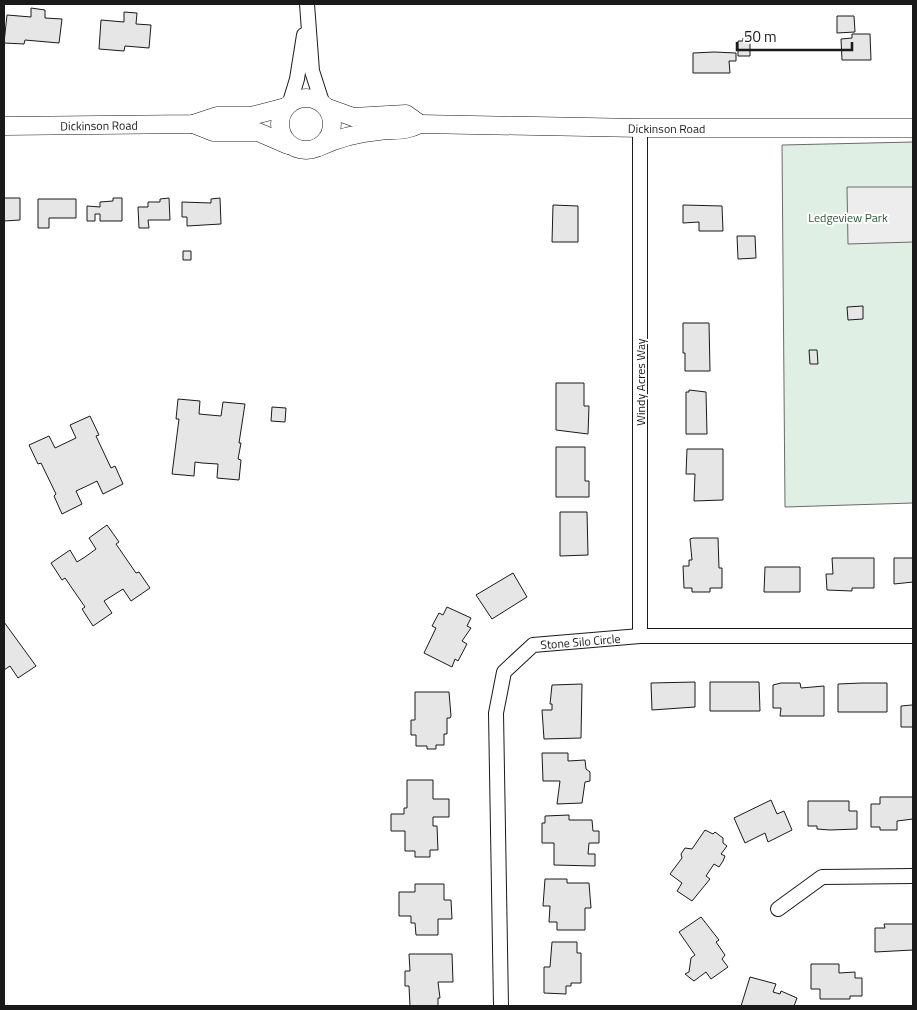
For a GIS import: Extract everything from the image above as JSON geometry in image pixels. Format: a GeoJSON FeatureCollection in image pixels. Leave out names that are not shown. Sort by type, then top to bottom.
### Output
{"type":"FeatureCollection","features":[{"type":"Feature","properties":{"kind":"street"},"geometry":{"type":"LineString","coordinates":[[307,11],[312,71],[325,105],[332,116],[331,134],[319,147],[302,150],[287,143],[280,129],[279,121],[288,104],[297,79],[307,11]]}},
{"type":"Feature","properties":{"kind":"street"},"geometry":{"type":"LineString","coordinates":[[288,104],[306,97],[325,105]]}},
{"type":"Feature","properties":{"kind":"street","name":"Dickinson Road"},"geometry":{"type":"LineString","coordinates":[[4,126],[193,124],[217,116],[251,116],[288,104]]}},
{"type":"Feature","properties":{"kind":"street","name":"Dickinson Road"},"geometry":{"type":"LineString","coordinates":[[325,105],[353,117],[406,114],[420,124]]}},
{"type":"Feature","properties":{"kind":"street","name":"Dickinson Road"},"geometry":{"type":"LineString","coordinates":[[193,124],[213,132],[258,132],[293,147]]}},
{"type":"Feature","properties":{"kind":"street","name":"Dickinson Road"},"geometry":{"type":"LineString","coordinates":[[319,147],[345,137],[381,131],[406,131],[420,124],[640,128],[913,128]]}},
{"type":"Feature","properties":{"kind":"street","name":"Windy Acres Way"},"geometry":{"type":"LineString","coordinates":[[640,128],[640,636]]}},
{"type":"Feature","properties":{"kind":"street","name":"Stone Silo Circle"},"geometry":{"type":"LineString","coordinates":[[501,1006],[496,713],[504,672],[532,645],[640,636],[913,636]]}},
{"type":"Feature","properties":{"kind":"street"},"geometry":{"type":"LineString","coordinates":[[778,909],[822,877],[913,876]]}},
{"type":"Feature","properties":{"kind":"green space","name":"Ledgeview Park"},"geometry":{"type":"Polygon","coordinates":[[[913,142],[913,503],[785,507],[782,145],[913,142]]]}},
{"type":"Feature","properties":{"kind":"shaded area"},"geometry":{"type":"Polygon","coordinates":[[[847,187],[913,187],[913,242],[848,244],[847,187]]]}},
{"type":"Feature","properties":{"kind":"building"},"geometry":{"type":"Polygon","coordinates":[[[31,8],[45,10],[45,18],[62,19],[59,43],[25,40],[24,44],[4,43],[7,15],[31,17],[31,8]]]}},
{"type":"Feature","properties":{"kind":"building"},"geometry":{"type":"Polygon","coordinates":[[[124,12],[137,13],[136,24],[151,25],[149,48],[125,46],[124,51],[99,49],[101,20],[124,22],[124,12]]]}},
{"type":"Feature","properties":{"kind":"building"},"geometry":{"type":"Polygon","coordinates":[[[837,16],[854,16],[855,32],[837,33],[837,16]]]}},
{"type":"Feature","properties":{"kind":"building"},"geometry":{"type":"Polygon","coordinates":[[[852,34],[870,34],[871,60],[842,60],[841,39],[852,38],[852,34]]]}},
{"type":"Feature","properties":{"kind":"building"},"geometry":{"type":"Polygon","coordinates":[[[743,38],[750,38],[750,56],[738,56],[738,41],[743,41],[743,38]]]}},
{"type":"Feature","properties":{"kind":"building"},"geometry":{"type":"Polygon","coordinates":[[[693,53],[736,53],[736,61],[729,61],[730,73],[693,73],[693,53]]]}},
{"type":"Feature","properties":{"kind":"building"},"geometry":{"type":"Polygon","coordinates":[[[4,198],[20,198],[20,220],[4,221],[4,198]]]}},
{"type":"Feature","properties":{"kind":"building"},"geometry":{"type":"Polygon","coordinates":[[[113,198],[122,198],[122,221],[100,221],[100,214],[95,214],[95,221],[87,221],[87,206],[100,207],[100,202],[113,201],[113,198]]]}},
{"type":"Feature","properties":{"kind":"building"},"geometry":{"type":"Polygon","coordinates":[[[169,198],[170,220],[148,220],[149,228],[139,228],[138,207],[148,207],[148,202],[160,202],[160,199],[169,198]]]}},
{"type":"Feature","properties":{"kind":"building"},"geometry":{"type":"Polygon","coordinates":[[[220,198],[221,224],[187,226],[187,217],[182,217],[182,202],[211,203],[211,199],[220,198]]]}},
{"type":"Feature","properties":{"kind":"building"},"geometry":{"type":"Polygon","coordinates":[[[38,199],[76,199],[76,218],[49,218],[49,228],[38,228],[38,199]]]}},
{"type":"Feature","properties":{"kind":"building"},"geometry":{"type":"Polygon","coordinates":[[[553,205],[578,206],[578,242],[552,242],[553,205]]]}},
{"type":"Feature","properties":{"kind":"building"},"geometry":{"type":"Polygon","coordinates":[[[683,205],[722,206],[723,231],[699,231],[699,222],[683,223],[683,205]]]}},
{"type":"Feature","properties":{"kind":"building"},"geometry":{"type":"Polygon","coordinates":[[[737,236],[755,236],[756,258],[738,259],[737,236]]]}},
{"type":"Feature","properties":{"kind":"building"},"geometry":{"type":"Polygon","coordinates":[[[183,251],[191,251],[191,260],[183,260],[183,251]]]}},
{"type":"Feature","properties":{"kind":"building"},"geometry":{"type":"Polygon","coordinates":[[[863,306],[863,319],[848,320],[847,307],[863,306]]]}},
{"type":"Feature","properties":{"kind":"building"},"geometry":{"type":"Polygon","coordinates":[[[683,323],[709,323],[710,371],[685,371],[683,323]]]}},
{"type":"Feature","properties":{"kind":"building"},"geometry":{"type":"Polygon","coordinates":[[[809,350],[817,350],[818,364],[810,364],[809,350]]]}},
{"type":"Feature","properties":{"kind":"building"},"geometry":{"type":"Polygon","coordinates":[[[556,383],[584,383],[584,406],[589,406],[588,434],[556,430],[556,383]]]}},
{"type":"Feature","properties":{"kind":"building"},"geometry":{"type":"Polygon","coordinates":[[[689,390],[706,392],[707,434],[686,434],[686,392],[689,392],[689,390]]]}},
{"type":"Feature","properties":{"kind":"building"},"geometry":{"type":"Polygon","coordinates":[[[178,399],[200,401],[199,414],[221,416],[223,402],[245,404],[239,443],[241,443],[238,459],[241,460],[239,480],[217,478],[218,464],[195,462],[194,476],[172,474],[179,419],[176,419],[178,399]]]}},
{"type":"Feature","properties":{"kind":"building"},"geometry":{"type":"Polygon","coordinates":[[[272,407],[286,408],[285,422],[271,421],[272,407]]]}},
{"type":"Feature","properties":{"kind":"building"},"geometry":{"type":"Polygon","coordinates":[[[90,416],[99,435],[96,436],[111,468],[115,466],[123,484],[103,494],[97,481],[76,491],[82,504],[62,514],[54,496],[56,494],[41,463],[38,464],[29,445],[49,436],[55,448],[76,438],[70,425],[90,416]]]}},
{"type":"Feature","properties":{"kind":"building"},"geometry":{"type":"Polygon","coordinates":[[[556,447],[585,447],[585,481],[589,481],[589,497],[556,497],[556,447]]]}},
{"type":"Feature","properties":{"kind":"building"},"geometry":{"type":"Polygon","coordinates":[[[687,449],[723,449],[723,500],[694,501],[695,474],[686,474],[687,449]]]}},
{"type":"Feature","properties":{"kind":"building"},"geometry":{"type":"Polygon","coordinates":[[[560,512],[587,512],[588,555],[560,556],[560,512]]]}},
{"type":"Feature","properties":{"kind":"building"},"geometry":{"type":"Polygon","coordinates":[[[107,525],[119,542],[116,544],[136,573],[139,572],[150,588],[131,601],[123,589],[104,601],[112,613],[93,626],[82,609],[85,607],[65,578],[62,580],[51,563],[70,550],[77,562],[85,557],[96,549],[89,538],[107,525]]]}},
{"type":"Feature","properties":{"kind":"building"},"geometry":{"type":"Polygon","coordinates":[[[718,538],[719,568],[722,568],[722,588],[710,588],[710,592],[692,592],[692,588],[684,588],[683,566],[689,566],[689,560],[692,560],[690,539],[718,538]]]}},
{"type":"Feature","properties":{"kind":"building"},"geometry":{"type":"Polygon","coordinates":[[[832,558],[874,558],[874,588],[852,588],[852,591],[827,590],[826,574],[833,574],[832,558]]]}},
{"type":"Feature","properties":{"kind":"building"},"geometry":{"type":"Polygon","coordinates":[[[894,558],[913,558],[913,582],[894,584],[894,558]]]}},
{"type":"Feature","properties":{"kind":"building"},"geometry":{"type":"Polygon","coordinates":[[[765,567],[800,567],[800,592],[764,592],[765,567]]]}},
{"type":"Feature","properties":{"kind":"building"},"geometry":{"type":"Polygon","coordinates":[[[513,573],[527,597],[492,619],[476,595],[513,573]]]}},
{"type":"Feature","properties":{"kind":"building"},"geometry":{"type":"Polygon","coordinates":[[[447,607],[471,618],[467,626],[471,628],[462,641],[467,644],[458,661],[455,659],[452,667],[424,653],[436,628],[432,626],[439,613],[443,615],[447,607]]]}},
{"type":"Feature","properties":{"kind":"building"},"geometry":{"type":"Polygon","coordinates":[[[4,622],[36,666],[18,678],[10,666],[4,670],[4,622]]]}},
{"type":"Feature","properties":{"kind":"building"},"geometry":{"type":"Polygon","coordinates":[[[695,682],[695,707],[652,710],[651,683],[695,682]]]}},
{"type":"Feature","properties":{"kind":"building"},"geometry":{"type":"Polygon","coordinates":[[[710,682],[759,682],[760,711],[710,711],[710,682]]]}},
{"type":"Feature","properties":{"kind":"building"},"geometry":{"type":"Polygon","coordinates":[[[800,683],[801,688],[824,686],[824,716],[780,716],[781,708],[773,708],[773,685],[800,683]]]}},
{"type":"Feature","properties":{"kind":"building"},"geometry":{"type":"Polygon","coordinates":[[[887,683],[887,712],[838,712],[838,684],[887,683]]]}},
{"type":"Feature","properties":{"kind":"building"},"geometry":{"type":"Polygon","coordinates":[[[582,684],[581,738],[544,739],[542,710],[552,710],[552,704],[550,704],[552,685],[582,684]]]}},
{"type":"Feature","properties":{"kind":"building"},"geometry":{"type":"Polygon","coordinates":[[[415,692],[449,692],[451,716],[447,718],[447,734],[444,734],[444,745],[436,745],[436,749],[427,749],[427,746],[416,746],[416,735],[411,735],[411,720],[415,720],[415,692]]]}},
{"type":"Feature","properties":{"kind":"building"},"geometry":{"type":"Polygon","coordinates":[[[913,705],[913,727],[901,727],[901,706],[913,705]]]}},
{"type":"Feature","properties":{"kind":"building"},"geometry":{"type":"Polygon","coordinates":[[[542,753],[568,753],[568,761],[585,760],[586,769],[590,772],[590,781],[585,782],[582,803],[557,804],[560,781],[543,781],[542,753]]]}},
{"type":"Feature","properties":{"kind":"building"},"geometry":{"type":"Polygon","coordinates":[[[407,780],[433,780],[433,799],[449,799],[449,817],[433,817],[433,826],[437,826],[438,850],[430,850],[430,857],[415,857],[415,851],[405,851],[405,831],[391,831],[391,814],[404,814],[404,808],[407,808],[407,780]]]}},
{"type":"Feature","properties":{"kind":"building"},"geometry":{"type":"Polygon","coordinates":[[[880,797],[913,797],[913,819],[897,821],[897,830],[880,830],[880,827],[871,827],[871,804],[880,804],[880,797]]]}},
{"type":"Feature","properties":{"kind":"building"},"geometry":{"type":"Polygon","coordinates":[[[771,800],[777,814],[784,811],[792,830],[768,842],[765,833],[745,843],[734,818],[771,800]]]}},
{"type":"Feature","properties":{"kind":"building"},"geometry":{"type":"Polygon","coordinates":[[[808,801],[849,801],[849,811],[857,811],[857,829],[830,830],[817,829],[817,826],[808,826],[808,801]]]}},
{"type":"Feature","properties":{"kind":"building"},"geometry":{"type":"Polygon","coordinates":[[[569,815],[569,820],[592,820],[593,831],[599,831],[599,843],[589,843],[588,854],[595,854],[595,866],[554,865],[554,843],[542,843],[542,823],[545,823],[545,816],[569,815]]]}},
{"type":"Feature","properties":{"kind":"building"},"geometry":{"type":"Polygon","coordinates":[[[705,830],[713,834],[715,832],[723,838],[723,843],[727,846],[721,854],[725,856],[723,861],[719,867],[714,864],[706,876],[710,879],[692,901],[677,891],[682,883],[670,874],[682,858],[681,854],[685,848],[692,849],[705,830]]]}},
{"type":"Feature","properties":{"kind":"building"},"geometry":{"type":"Polygon","coordinates":[[[545,879],[567,879],[567,883],[589,883],[591,908],[585,908],[585,930],[557,930],[557,922],[549,922],[550,906],[543,906],[545,879]]]}},
{"type":"Feature","properties":{"kind":"building"},"geometry":{"type":"Polygon","coordinates":[[[415,884],[444,884],[444,900],[451,900],[452,919],[438,919],[438,935],[416,935],[415,923],[411,923],[411,916],[399,916],[399,892],[415,892],[415,884]]]}},
{"type":"Feature","properties":{"kind":"building"},"geometry":{"type":"Polygon","coordinates":[[[701,917],[719,940],[716,942],[725,955],[722,959],[728,967],[711,979],[706,972],[694,981],[685,974],[689,972],[691,958],[695,955],[679,932],[701,917]]]}},
{"type":"Feature","properties":{"kind":"building"},"geometry":{"type":"Polygon","coordinates":[[[884,924],[913,924],[913,950],[875,952],[875,928],[885,928],[884,924]]]}},
{"type":"Feature","properties":{"kind":"building"},"geometry":{"type":"Polygon","coordinates":[[[552,942],[577,942],[577,953],[581,953],[581,983],[571,983],[571,986],[566,986],[566,994],[544,993],[544,967],[550,967],[552,942]]]}},
{"type":"Feature","properties":{"kind":"building"},"geometry":{"type":"Polygon","coordinates":[[[409,954],[452,954],[453,982],[438,982],[440,998],[438,998],[438,1006],[410,1006],[409,986],[405,986],[405,971],[410,971],[409,954]]]}},
{"type":"Feature","properties":{"kind":"building"},"geometry":{"type":"Polygon","coordinates":[[[811,964],[839,964],[839,973],[855,972],[855,978],[862,978],[862,996],[850,996],[850,999],[820,999],[820,989],[811,989],[811,964]]]}},
{"type":"Feature","properties":{"kind":"building"},"geometry":{"type":"Polygon","coordinates":[[[750,977],[776,984],[773,992],[780,994],[781,991],[797,998],[794,1006],[741,1006],[750,977]]]}}]}
